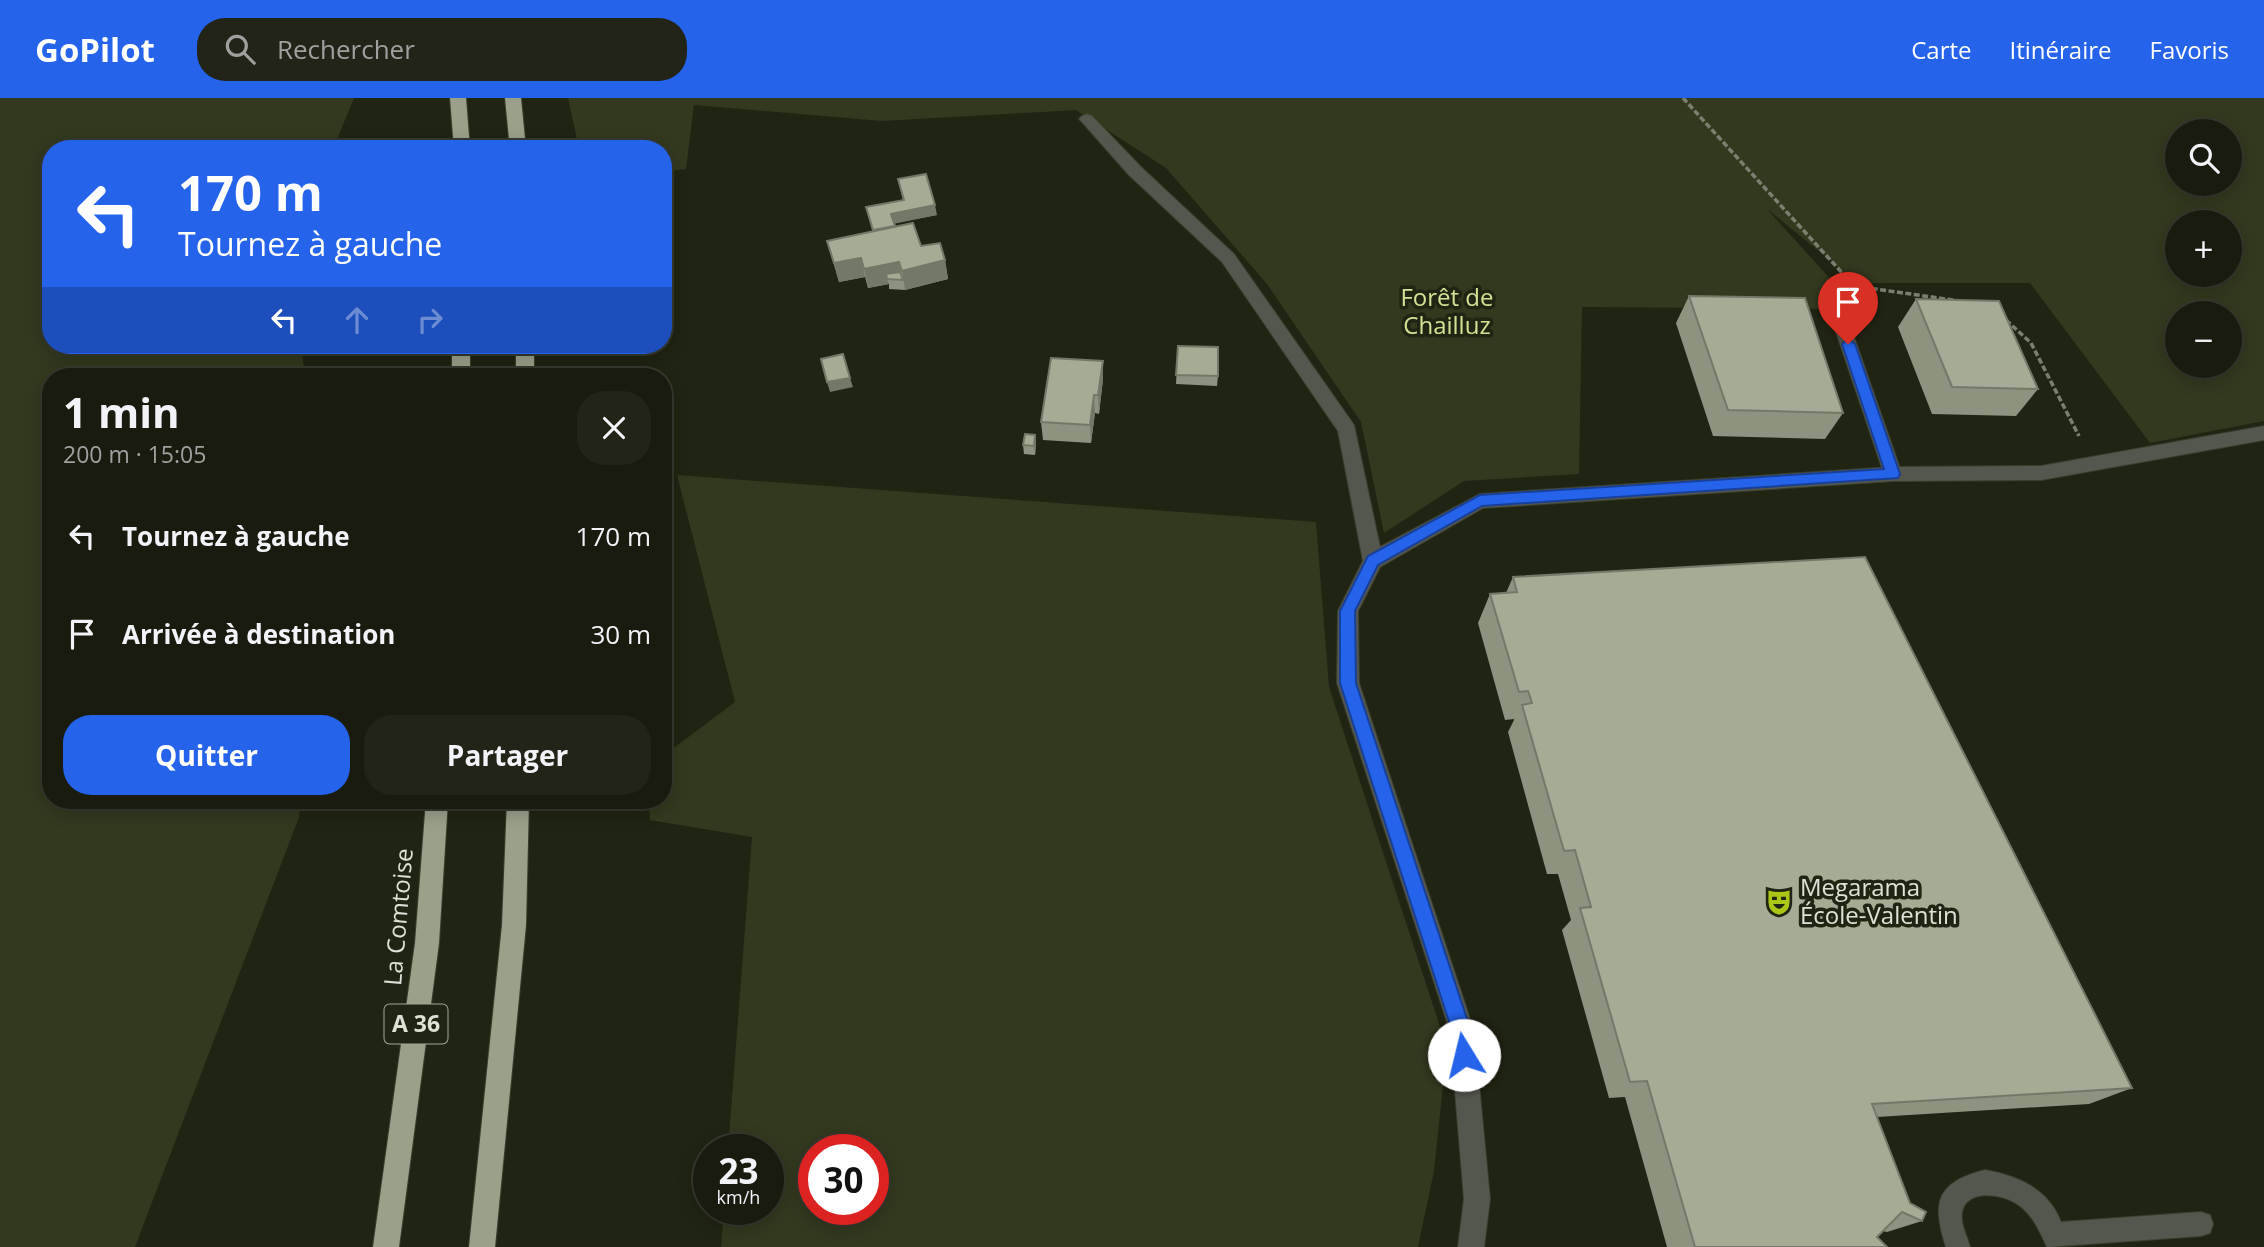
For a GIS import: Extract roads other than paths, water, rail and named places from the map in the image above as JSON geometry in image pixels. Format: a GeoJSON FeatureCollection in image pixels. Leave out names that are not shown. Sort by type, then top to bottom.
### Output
{"type":"FeatureCollection","features":[{"type":"Feature","properties":{"kind":"highway"},"geometry":{"type":"LineString","coordinates":[[458,98],[461,140]]}},
{"type":"Feature","properties":{"kind":"highway"},"geometry":{"type":"LineString","coordinates":[[513,98],[517,140]]}},
{"type":"Feature","properties":{"kind":"highway","name":"La Comtoise"},"geometry":{"type":"LineString","coordinates":[[386,1247],[427,943],[437,809]]}},
{"type":"Feature","properties":{"kind":"highway"},"geometry":{"type":"LineString","coordinates":[[482,1247],[514,925],[518,809]]}},
{"type":"Feature","properties":{"kind":"street"},"geometry":{"type":"LineString","coordinates":[[1087,119],[1135,171],[1228,258],[1348,430],[1373,561]]}},
{"type":"Feature","properties":{"kind":"street"},"geometry":{"type":"LineString","coordinates":[[1471,1247],[1477,1199],[1462,1031],[1348,683],[1348,611],[1373,561],[1480,501],[1893,474],[2040,473],[2264,433]]}},
{"type":"Feature","properties":{"kind":"lane"},"geometry":{"type":"LineString","coordinates":[[1839,317],[1893,474]]}},
{"type":"Feature","properties":{"kind":"lane"},"geometry":{"type":"LineString","coordinates":[[1958,1247],[1950,1222],[1952,1205],[1958,1192],[1970,1184],[1984,1181],[2001,1183],[2018,1190],[2048,1217],[2058,1241],[2201,1224]]}},
{"type":"Feature","properties":{"kind":"place","name":"Megarama École-Valentin"},"geometry":{"type":"Point","coordinates":[1779,902]}},
{"type":"Feature","properties":{"kind":"park label","name":"Forêt de Chailluz"},"geometry":{"type":"Point","coordinates":[1447,312]}}]}
